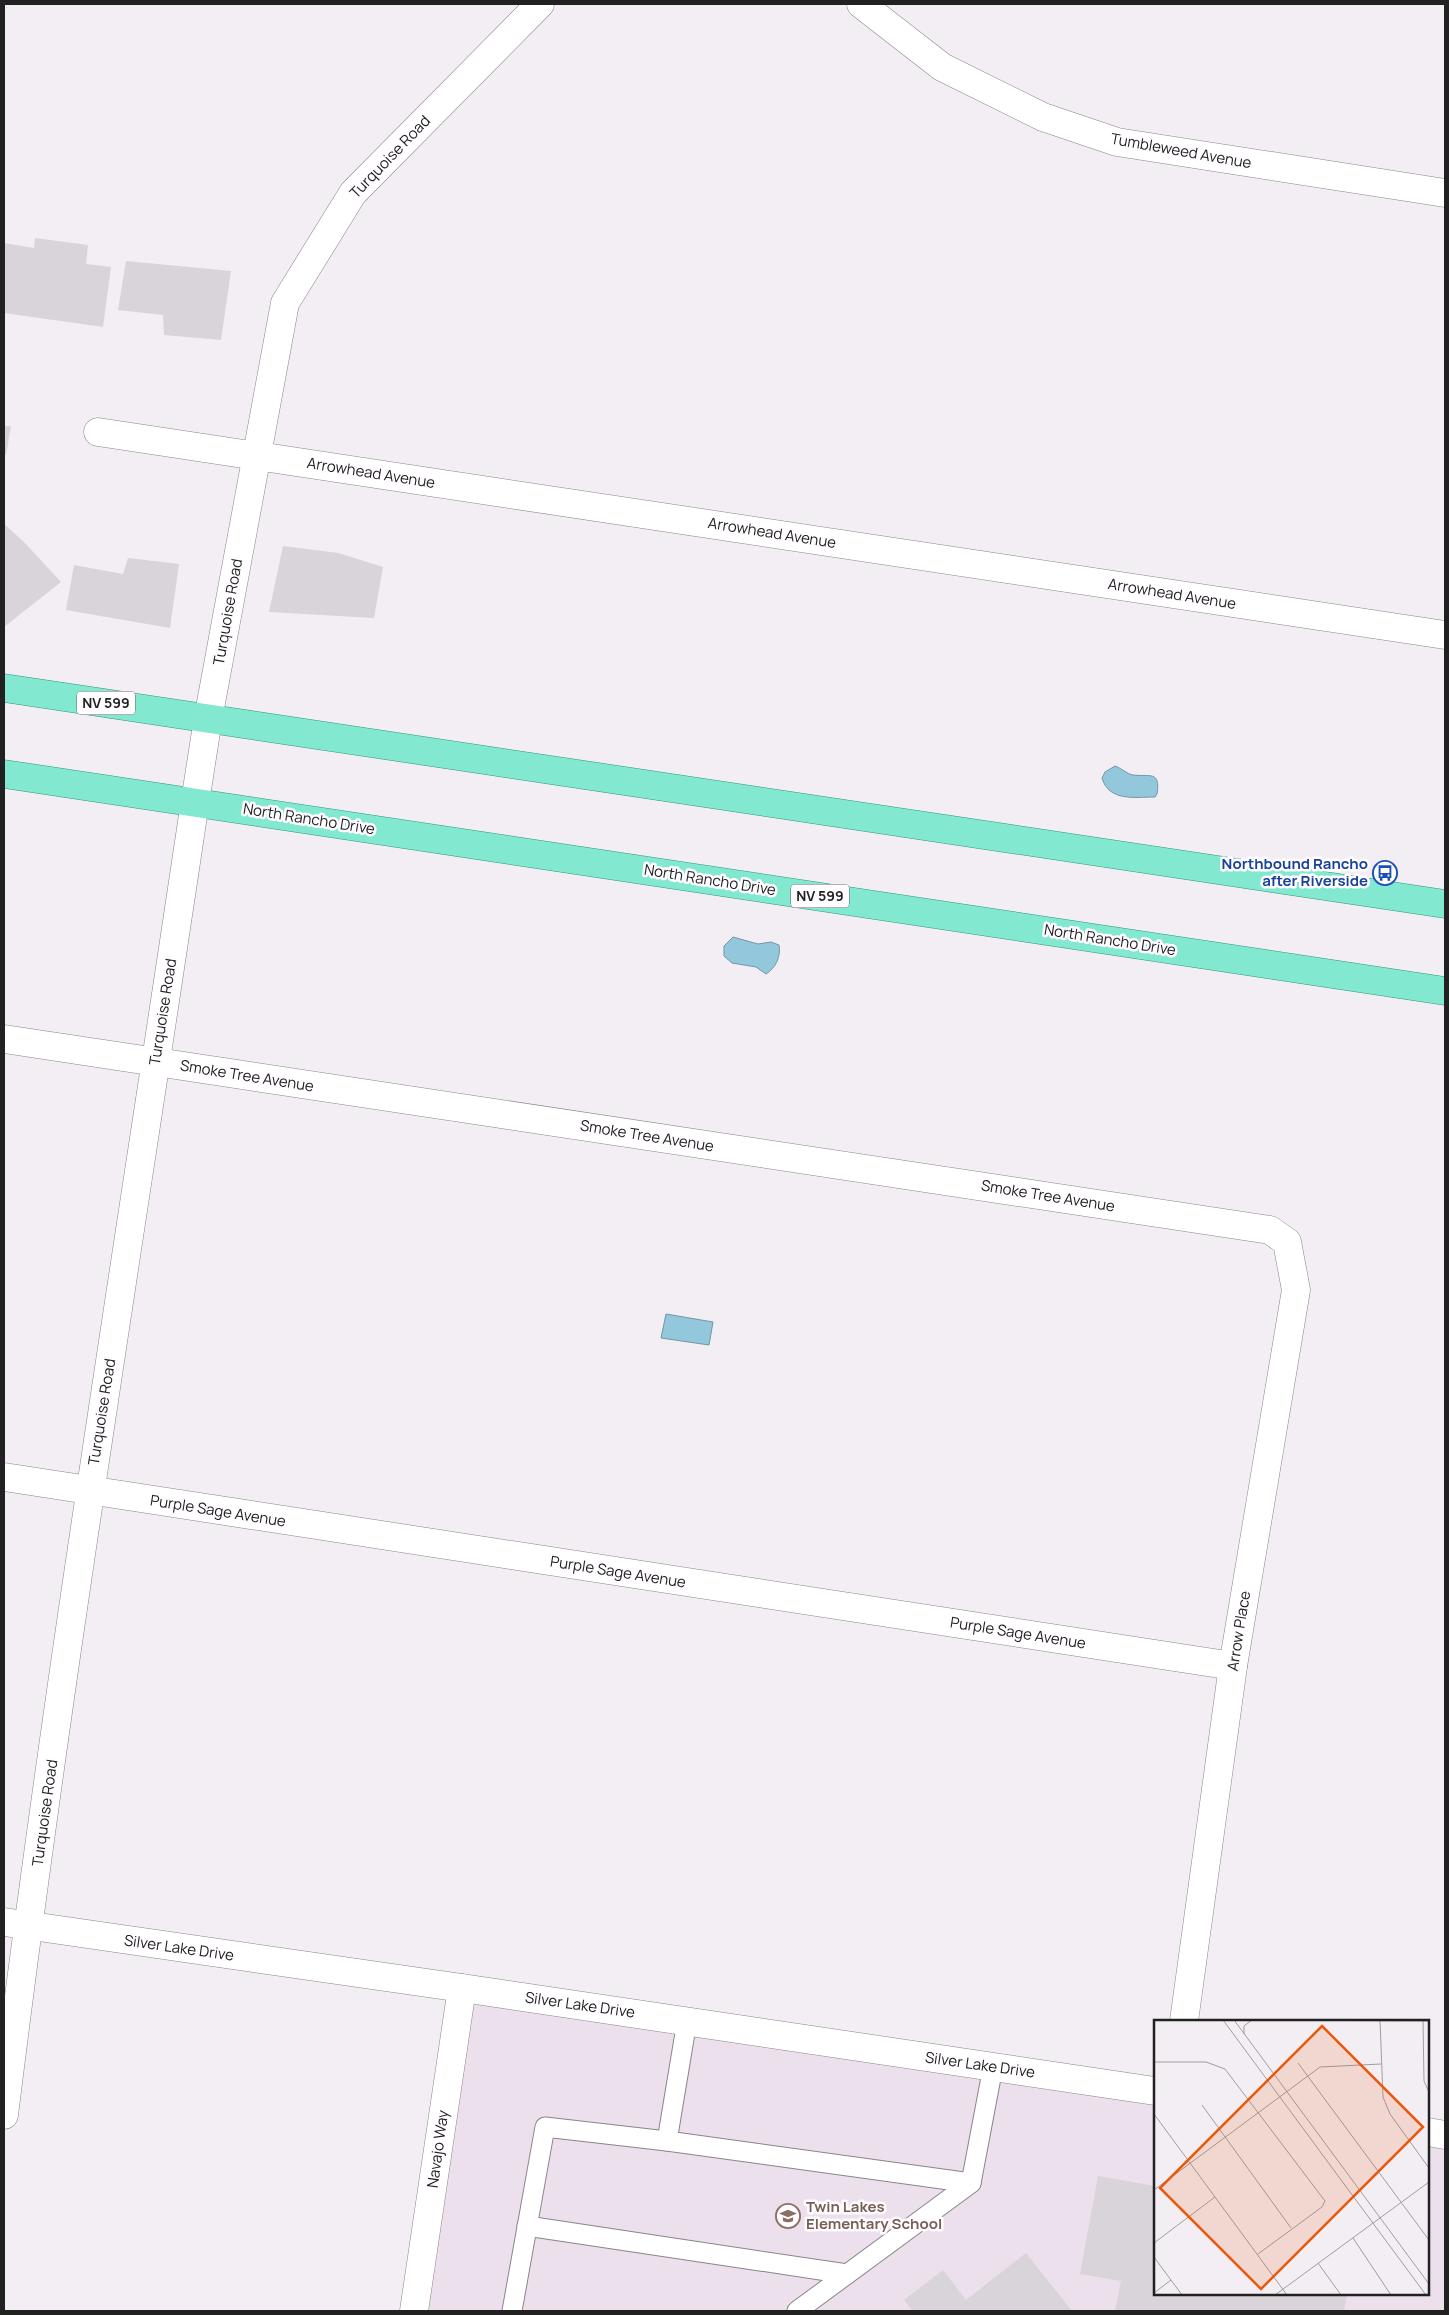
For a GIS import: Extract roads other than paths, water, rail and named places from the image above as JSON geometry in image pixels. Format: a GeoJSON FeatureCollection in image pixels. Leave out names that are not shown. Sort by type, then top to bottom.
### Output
{"type":"FeatureCollection","features":[{"type":"Feature","properties":{"kind":"main road","name":"NV 599"},"geometry":{"type":"LineString","coordinates":[[4,688],[1445,904]]}},
{"type":"Feature","properties":{"kind":"main road","name":"North Rancho Drive"},"geometry":{"type":"LineString","coordinates":[[4,774],[1445,991]]}},
{"type":"Feature","properties":{"kind":"street","name":"Turquoise Road"},"geometry":{"type":"LineString","coordinates":[[4,2115],[16,1924],[90,1491],[208,719],[285,303],[353,193],[540,4]]}},
{"type":"Feature","properties":{"kind":"street","name":"Tumbleweed Avenue"},"geometry":{"type":"LineString","coordinates":[[861,4],[942,67],[1043,117],[1117,142],[1445,193]]}},
{"type":"Feature","properties":{"kind":"street","name":"Arrowhead Avenue"},"geometry":{"type":"LineString","coordinates":[[98,432],[1445,635]]}},
{"type":"Feature","properties":{"kind":"street","name":"Smoke Tree Avenue"},"geometry":{"type":"LineString","coordinates":[[4,1039],[1270,1230],[1287,1242]]}},
{"type":"Feature","properties":{"kind":"street","name":"Arrow Place"},"geometry":{"type":"LineString","coordinates":[[1184,2020],[1232,1666],[1296,1290],[1287,1242]]}},
{"type":"Feature","properties":{"kind":"street","name":"Purple Sage Avenue"},"geometry":{"type":"LineString","coordinates":[[4,1477],[1232,1666]]}},
{"type":"Feature","properties":{"kind":"street","name":"Silver Lake Drive"},"geometry":{"type":"LineString","coordinates":[[16,1924],[1154,2091]]}},
{"type":"Feature","properties":{"kind":"street","name":"Navajo Way"},"geometry":{"type":"LineString","coordinates":[[414,2311],[462,1988]]}},
{"type":"Feature","properties":{"kind":"street"},"geometry":{"type":"LineString","coordinates":[[1429,2132],[1445,2135]]}},
{"type":"Feature","properties":{"kind":"lane"},"geometry":{"type":"LineString","coordinates":[[668,2141],[687,2021]]}},
{"type":"Feature","properties":{"kind":"lane"},"geometry":{"type":"LineString","coordinates":[[796,2311],[971,2184],[993,2067]]}},
{"type":"Feature","properties":{"kind":"lane"},"geometry":{"type":"LineString","coordinates":[[512,2311],[545,2127],[668,2141],[971,2184]]}},
{"type":"Feature","properties":{"kind":"lane"},"geometry":{"type":"LineString","coordinates":[[527,2226],[847,2274]]}},
{"type":"Feature","properties":{"kind":"water"},"geometry":{"type":"Polygon","coordinates":[[[1115,766],[1131,774],[1155,778],[1158,786],[1155,797],[1131,797],[1117,795],[1110,791],[1105,786],[1102,778],[1105,772],[1115,766]]]}},
{"type":"Feature","properties":{"kind":"water"},"geometry":{"type":"Polygon","coordinates":[[[733,937],[758,944],[771,942],[779,945],[779,953],[775,965],[766,974],[756,967],[732,963],[724,956],[724,946],[733,937]]]}},
{"type":"Feature","properties":{"kind":"water"},"geometry":{"type":"Polygon","coordinates":[[[666,1314],[713,1322],[709,1345],[661,1338],[666,1314]]]}},
{"type":"Feature","properties":{"kind":"place","name":"Northbound Rancho after Riverside"},"geometry":{"type":"Point","coordinates":[1385,873]}},
{"type":"Feature","properties":{"kind":"place","name":"Twin Lakes Elementary School"},"geometry":{"type":"Point","coordinates":[788,2216]}}]}
